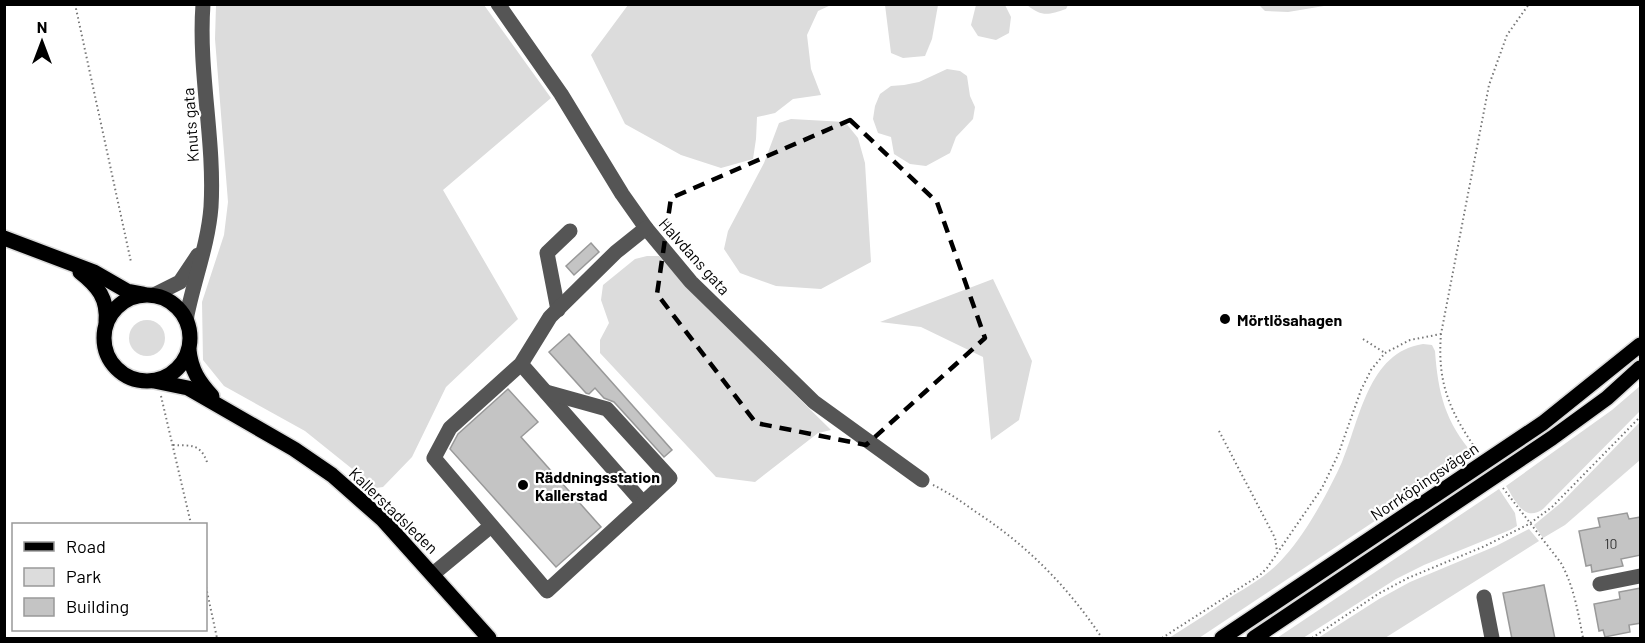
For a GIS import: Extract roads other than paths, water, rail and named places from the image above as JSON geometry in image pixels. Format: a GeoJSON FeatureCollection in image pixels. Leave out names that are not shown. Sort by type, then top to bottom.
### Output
{"type":"FeatureCollection","features":[{"type":"Feature","properties":{"kind":"main road"},"geometry":{"type":"LineString","coordinates":[[4,238],[94,272],[127,291],[170,301],[182,312],[190,335],[189,350],[179,367],[172,374],[154,381],[144,381],[126,376],[111,363],[104,345],[107,312],[103,295],[94,284],[68,263]]}},
{"type":"Feature","properties":{"kind":"main road"},"geometry":{"type":"LineString","coordinates":[[106,326],[110,316],[126,300],[150,295]]}},
{"type":"Feature","properties":{"kind":"main road","name":"Norrköpingsvägen"},"geometry":{"type":"LineString","coordinates":[[1222,639],[1543,423],[1641,345]]}},
{"type":"Feature","properties":{"kind":"main road","name":"Kallerstadsleden"},"geometry":{"type":"LineString","coordinates":[[189,350],[196,376],[225,409]]}},
{"type":"Feature","properties":{"kind":"main road"},"geometry":{"type":"LineString","coordinates":[[1254,639],[1552,438],[1607,398],[1641,368]]}},
{"type":"Feature","properties":{"kind":"main road","name":"Kallerstadsleden"},"geometry":{"type":"LineString","coordinates":[[154,381],[188,388],[294,449],[332,475],[383,520],[489,639]]}},
{"type":"Feature","properties":{"kind":"street","name":"Knuts gata"},"geometry":{"type":"LineString","coordinates":[[186,320],[191,296],[201,268],[211,210],[212,182],[202,41],[203,4]]}},
{"type":"Feature","properties":{"kind":"street","name":"Halvdans gata"},"geometry":{"type":"LineString","coordinates":[[498,4],[561,94],[622,194],[646,228],[691,282],[814,402],[922,480]]}},
{"type":"Feature","properties":{"kind":"street"},"geometry":{"type":"LineString","coordinates":[[546,392],[607,410],[670,478],[547,591],[434,458],[450,428],[521,364],[550,317],[616,252],[646,228]]}},
{"type":"Feature","properties":{"kind":"street"},"geometry":{"type":"LineString","coordinates":[[558,310],[547,253],[570,231]]}},
{"type":"Feature","properties":{"kind":"street","name":"Knuts gata"},"geometry":{"type":"LineString","coordinates":[[150,295],[180,282],[189,271],[205,242]]}},
{"type":"Feature","properties":{"kind":"street"},"geometry":{"type":"LineString","coordinates":[[521,364],[643,503]]}},
{"type":"Feature","properties":{"kind":"street"},"geometry":{"type":"LineString","coordinates":[[433,574],[490,525]]}},
{"type":"Feature","properties":{"kind":"street"},"geometry":{"type":"LineString","coordinates":[[1600,584],[1641,576]]}},
{"type":"Feature","properties":{"kind":"street"},"geometry":{"type":"LineString","coordinates":[[1484,597],[1492,639]]}},
{"type":"Feature","properties":{"kind":"place","name":"Mörtlösahagen"},"geometry":{"type":"Point","coordinates":[1225,319]}},
{"type":"Feature","properties":{"kind":"place","name":"Räddningsstation Kallerstad"},"geometry":{"type":"Point","coordinates":[523,485]}}]}
